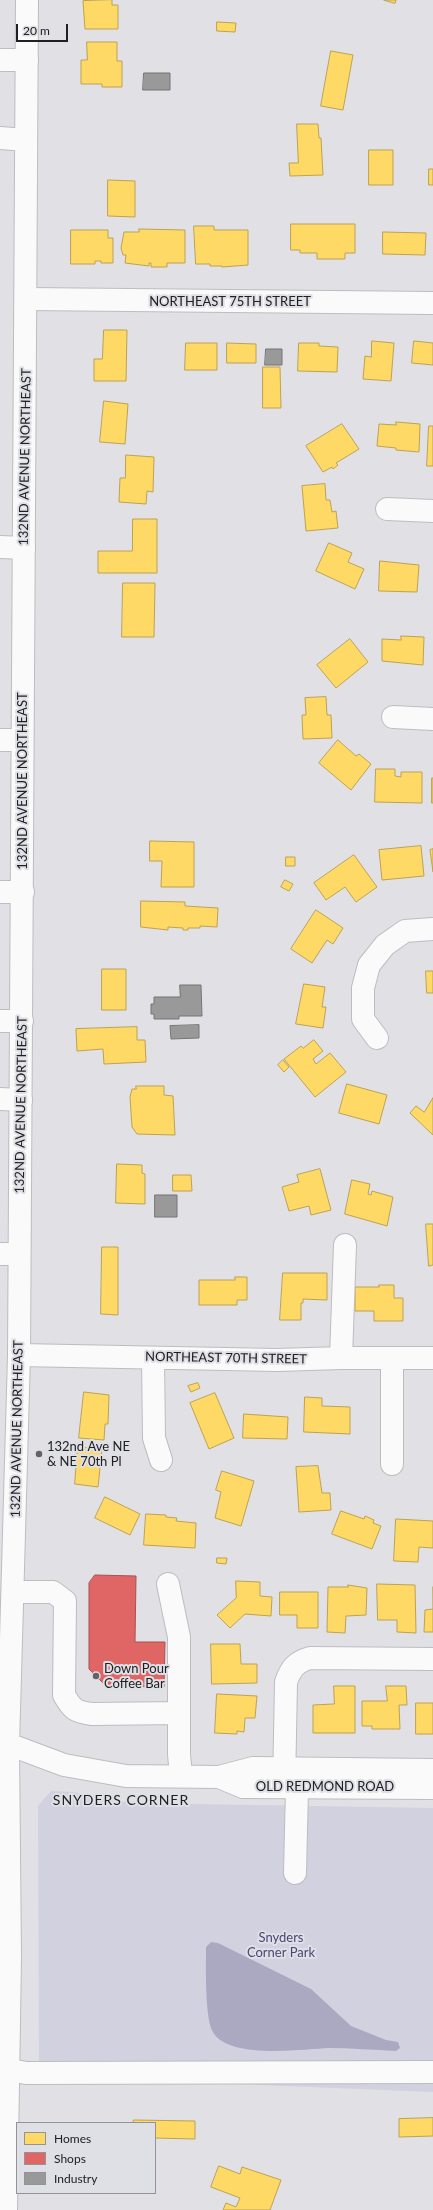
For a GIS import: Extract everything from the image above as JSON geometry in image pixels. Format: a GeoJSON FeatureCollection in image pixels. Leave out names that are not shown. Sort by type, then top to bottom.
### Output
{"type":"FeatureCollection","features":[{"type":"Feature","properties":{"kind":"main road","name":"132ND AVENUE NORTHEAST"},"geometry":{"type":"LineString","coordinates":[[6,2210],[4,2068],[4,1743],[5,1693],[13,1592],[7,1530],[19,1355],[9,1254],[10,1100],[22,1021],[22,740],[27,299],[27,0]]}},
{"type":"Feature","properties":{"kind":"main road"},"geometry":{"type":"LineString","coordinates":[[0,60],[27,60]]}},
{"type":"Feature","properties":{"kind":"main road"},"geometry":{"type":"LineString","coordinates":[[0,138],[26,140]]}},
{"type":"Feature","properties":{"kind":"main road","name":"NORTHEAST 75TH STREET"},"geometry":{"type":"LineString","coordinates":[[27,299],[433,303]]}},
{"type":"Feature","properties":{"kind":"main road"},"geometry":{"type":"LineString","coordinates":[[387,509],[433,511]]}},
{"type":"Feature","properties":{"kind":"main road"},"geometry":{"type":"LineString","coordinates":[[0,547],[24,548]]}},
{"type":"Feature","properties":{"kind":"main road"},"geometry":{"type":"LineString","coordinates":[[393,717],[433,718]]}},
{"type":"Feature","properties":{"kind":"main road"},"geometry":{"type":"LineString","coordinates":[[0,740],[22,740]]}},
{"type":"Feature","properties":{"kind":"main road"},"geometry":{"type":"LineString","coordinates":[[0,892],[23,892]]}},
{"type":"Feature","properties":{"kind":"main road"},"geometry":{"type":"LineString","coordinates":[[377,1038],[363,1019],[362,988],[369,965],[385,945],[404,931],[433,929]]}},
{"type":"Feature","properties":{"kind":"main road"},"geometry":{"type":"LineString","coordinates":[[0,1021],[22,1021]]}},
{"type":"Feature","properties":{"kind":"main road"},"geometry":{"type":"LineString","coordinates":[[341,1358],[345,1245]]}},
{"type":"Feature","properties":{"kind":"main road","name":"NORTHEAST 70TH STREET"},"geometry":{"type":"LineString","coordinates":[[19,1355],[277,1360],[433,1358]]}},
{"type":"Feature","properties":{"kind":"main road"},"geometry":{"type":"LineString","coordinates":[[153,1358],[154,1438],[161,1460]]}},
{"type":"Feature","properties":{"kind":"main road"},"geometry":{"type":"LineString","coordinates":[[392,1358],[392,1464]]}},
{"type":"Feature","properties":{"kind":"main road"},"geometry":{"type":"LineString","coordinates":[[168,1584],[179,1637],[181,1776]]}},
{"type":"Feature","properties":{"kind":"main road"},"geometry":{"type":"LineString","coordinates":[[13,1592],[53,1592],[65,1601],[64,1695],[70,1706],[78,1712],[92,1714],[179,1713]]}},
{"type":"Feature","properties":{"kind":"main road"},"geometry":{"type":"LineString","coordinates":[[295,1872],[289,1781],[286,1682],[290,1670],[299,1661],[310,1658],[433,1659]]}},
{"type":"Feature","properties":{"kind":"main road","name":"OLD REDMOND ROAD"},"geometry":{"type":"LineString","coordinates":[[4,1743],[64,1765],[126,1776],[219,1777],[244,1787],[289,1781],[433,1770]]}},
{"type":"Feature","properties":{"kind":"main road","name":"OLD REDMOND ROAD"},"geometry":{"type":"LineString","coordinates":[[289,1781],[433,1788]]}},
{"type":"Feature","properties":{"kind":"main road"},"geometry":{"type":"LineString","coordinates":[[4,2068],[26,2073],[433,2072]]}},
{"type":"Feature","properties":{"kind":"green space","name":"Snyders Corner Park"},"geometry":{"type":"Polygon","coordinates":[[[51,1791],[73,1792],[131,1803],[433,1808],[433,2092],[39,2076],[38,1806],[51,1791]]]}},
{"type":"Feature","properties":{"kind":"water"},"geometry":{"type":"Polygon","coordinates":[[[211,1942],[218,1943],[311,1989],[351,2026],[386,2040],[398,2042],[400,2048],[396,2051],[329,2048],[264,2051],[230,2045],[218,2038],[211,2028],[209,2020],[206,1947],[211,1942]]]}},
{"type":"Feature","properties":{"kind":"building: Homes"},"geometry":{"type":"Polygon","coordinates":[[[112,0],[112,5],[118,5],[118,29],[85,29],[83,1],[112,0]]]}},
{"type":"Feature","properties":{"kind":"building: Homes"},"geometry":{"type":"Polygon","coordinates":[[[384,0],[396,0],[395,3],[384,0]]]}},
{"type":"Feature","properties":{"kind":"building: Homes"},"geometry":{"type":"Polygon","coordinates":[[[217,22],[236,23],[235,32],[217,31],[217,22]]]}},
{"type":"Feature","properties":{"kind":"building: Homes"},"geometry":{"type":"Polygon","coordinates":[[[87,42],[117,42],[117,61],[122,61],[122,87],[102,87],[102,84],[81,84],[81,60],[87,60],[87,42]]]}},
{"type":"Feature","properties":{"kind":"building: Homes"},"geometry":{"type":"Polygon","coordinates":[[[331,51],[353,55],[343,110],[321,106],[331,51]]]}},
{"type":"Feature","properties":{"kind":"building: Homes"},"geometry":{"type":"Polygon","coordinates":[[[297,124],[318,124],[319,138],[321,138],[323,175],[290,176],[289,163],[298,163],[297,124]]]}},
{"type":"Feature","properties":{"kind":"building: Homes"},"geometry":{"type":"Polygon","coordinates":[[[369,150],[393,150],[393,185],[369,185],[369,150]]]}},
{"type":"Feature","properties":{"kind":"building: Homes"},"geometry":{"type":"Polygon","coordinates":[[[429,169],[433,169],[433,185],[429,185],[429,169]]]}},
{"type":"Feature","properties":{"kind":"building: Homes"},"geometry":{"type":"Polygon","coordinates":[[[108,180],[135,181],[135,217],[108,216],[108,180]]]}},
{"type":"Feature","properties":{"kind":"building: Homes"},"geometry":{"type":"Polygon","coordinates":[[[291,224],[355,224],[355,253],[345,253],[345,259],[317,259],[317,253],[300,253],[300,250],[291,250],[291,224]]]}},
{"type":"Feature","properties":{"kind":"building: Homes"},"geometry":{"type":"Polygon","coordinates":[[[194,226],[214,226],[214,230],[248,230],[248,265],[222,267],[210,266],[210,264],[196,264],[194,226]]]}},
{"type":"Feature","properties":{"kind":"building: Homes"},"geometry":{"type":"Polygon","coordinates":[[[139,229],[185,230],[185,263],[167,263],[167,267],[151,267],[151,263],[149,263],[149,266],[125,263],[126,255],[123,255],[121,248],[124,232],[139,232],[139,229]]]}},
{"type":"Feature","properties":{"kind":"building: Homes"},"geometry":{"type":"Polygon","coordinates":[[[71,230],[108,230],[108,238],[113,238],[113,263],[101,263],[101,261],[95,261],[95,264],[71,264],[71,230]]]}},
{"type":"Feature","properties":{"kind":"building: Homes"},"geometry":{"type":"Polygon","coordinates":[[[383,232],[426,233],[425,255],[383,254],[383,232]]]}},
{"type":"Feature","properties":{"kind":"building: Homes"},"geometry":{"type":"Polygon","coordinates":[[[104,330],[127,330],[126,381],[94,381],[94,359],[102,359],[104,330]]]}},
{"type":"Feature","properties":{"kind":"building: Homes"},"geometry":{"type":"Polygon","coordinates":[[[372,341],[394,343],[391,381],[363,379],[365,356],[371,357],[372,341]]]}},
{"type":"Feature","properties":{"kind":"building: Homes"},"geometry":{"type":"Polygon","coordinates":[[[414,341],[433,343],[433,365],[412,363],[414,341]]]}},
{"type":"Feature","properties":{"kind":"building: Homes"},"geometry":{"type":"Polygon","coordinates":[[[186,343],[217,343],[217,370],[185,370],[186,343]]]}},
{"type":"Feature","properties":{"kind":"building: Homes"},"geometry":{"type":"Polygon","coordinates":[[[227,343],[256,344],[256,363],[227,363],[227,343]]]}},
{"type":"Feature","properties":{"kind":"building: Homes"},"geometry":{"type":"Polygon","coordinates":[[[299,343],[319,343],[319,346],[338,347],[337,372],[298,371],[299,343]]]}},
{"type":"Feature","properties":{"kind":"building: Homes"},"geometry":{"type":"Polygon","coordinates":[[[263,367],[280,367],[281,408],[263,408],[263,367]]]}},
{"type":"Feature","properties":{"kind":"building: Homes"},"geometry":{"type":"Polygon","coordinates":[[[104,401],[128,404],[125,444],[100,442],[104,401]]]}},
{"type":"Feature","properties":{"kind":"building: Homes"},"geometry":{"type":"Polygon","coordinates":[[[396,422],[420,424],[419,452],[396,450],[396,448],[377,446],[379,424],[396,425],[396,422]]]}},
{"type":"Feature","properties":{"kind":"building: Homes"},"geometry":{"type":"Polygon","coordinates":[[[342,424],[359,449],[336,463],[338,465],[333,469],[332,467],[323,472],[306,446],[342,424]]]}},
{"type":"Feature","properties":{"kind":"building: Homes"},"geometry":{"type":"Polygon","coordinates":[[[429,426],[433,426],[433,466],[427,466],[429,426]]]}},
{"type":"Feature","properties":{"kind":"building: Homes"},"geometry":{"type":"Polygon","coordinates":[[[126,455],[154,457],[153,492],[147,491],[146,504],[119,502],[120,478],[125,478],[126,455]]]}},
{"type":"Feature","properties":{"kind":"building: Homes"},"geometry":{"type":"Polygon","coordinates":[[[325,484],[326,500],[330,500],[332,512],[336,511],[338,528],[306,531],[302,486],[325,484]]]}},
{"type":"Feature","properties":{"kind":"building: Homes"},"geometry":{"type":"Polygon","coordinates":[[[133,519],[157,519],[157,573],[98,573],[98,551],[132,551],[133,519]]]}},
{"type":"Feature","properties":{"kind":"building: Homes"},"geometry":{"type":"Polygon","coordinates":[[[329,543],[352,553],[348,562],[364,569],[355,589],[316,571],[329,543]]]}},
{"type":"Feature","properties":{"kind":"building: Homes"},"geometry":{"type":"Polygon","coordinates":[[[380,561],[419,565],[417,592],[379,591],[380,561]]]}},
{"type":"Feature","properties":{"kind":"building: Homes"},"geometry":{"type":"Polygon","coordinates":[[[123,583],[155,583],[154,637],[122,637],[123,583]]]}},
{"type":"Feature","properties":{"kind":"building: Homes"},"geometry":{"type":"Polygon","coordinates":[[[401,636],[424,637],[423,665],[382,661],[382,639],[401,640],[401,636]]]}},
{"type":"Feature","properties":{"kind":"building: Homes"},"geometry":{"type":"Polygon","coordinates":[[[350,639],[368,662],[336,688],[317,665],[350,639]]]}},
{"type":"Feature","properties":{"kind":"building: Homes"},"geometry":{"type":"Polygon","coordinates":[[[326,697],[327,715],[331,715],[332,738],[303,739],[302,715],[306,715],[305,698],[326,697]]]}},
{"type":"Feature","properties":{"kind":"building: Homes"},"geometry":{"type":"Polygon","coordinates":[[[338,740],[356,756],[359,754],[371,764],[351,790],[319,763],[338,740]]]}},
{"type":"Feature","properties":{"kind":"building: Homes"},"geometry":{"type":"Polygon","coordinates":[[[376,769],[395,769],[395,776],[401,777],[401,772],[422,772],[422,803],[375,802],[376,769]]]}},
{"type":"Feature","properties":{"kind":"building: Homes"},"geometry":{"type":"Polygon","coordinates":[[[433,778],[433,803],[432,803],[433,778]]]}},
{"type":"Feature","properties":{"kind":"building: Homes"},"geometry":{"type":"Polygon","coordinates":[[[150,841],[194,842],[194,887],[161,887],[162,861],[150,861],[150,841]]]}},
{"type":"Feature","properties":{"kind":"building: Homes"},"geometry":{"type":"Polygon","coordinates":[[[421,846],[424,876],[382,880],[379,850],[421,846]]]}},
{"type":"Feature","properties":{"kind":"building: Homes"},"geometry":{"type":"Polygon","coordinates":[[[433,849],[433,872],[430,850],[433,849]]]}},
{"type":"Feature","properties":{"kind":"building: Homes"},"geometry":{"type":"Polygon","coordinates":[[[354,855],[377,887],[356,902],[345,887],[326,900],[314,883],[354,855]]]}},
{"type":"Feature","properties":{"kind":"building: Homes"},"geometry":{"type":"Polygon","coordinates":[[[286,857],[295,857],[295,866],[286,866],[286,857]]]}},
{"type":"Feature","properties":{"kind":"building: Homes"},"geometry":{"type":"Polygon","coordinates":[[[285,880],[293,884],[289,891],[281,887],[285,880]]]}},
{"type":"Feature","properties":{"kind":"building: Homes"},"geometry":{"type":"Polygon","coordinates":[[[141,901],[185,902],[185,906],[218,908],[217,927],[200,926],[200,928],[188,928],[188,930],[183,930],[183,928],[168,927],[168,930],[141,927],[141,901]]]}},
{"type":"Feature","properties":{"kind":"building: Homes"},"geometry":{"type":"Polygon","coordinates":[[[316,910],[343,928],[333,944],[327,940],[312,963],[291,949],[316,910]]]}},
{"type":"Feature","properties":{"kind":"building: Homes"},"geometry":{"type":"Polygon","coordinates":[[[102,969],[126,969],[126,1010],[102,1010],[102,969]]]}},
{"type":"Feature","properties":{"kind":"building: Homes"},"geometry":{"type":"Polygon","coordinates":[[[426,971],[433,971],[433,993],[427,993],[426,971]]]}},
{"type":"Feature","properties":{"kind":"building: Homes"},"geometry":{"type":"Polygon","coordinates":[[[304,984],[325,987],[322,1007],[326,1007],[323,1028],[296,1024],[304,984]]]}},
{"type":"Feature","properties":{"kind":"building: Homes"},"geometry":{"type":"Polygon","coordinates":[[[137,1027],[137,1040],[145,1040],[146,1062],[104,1064],[103,1049],[77,1051],[76,1029],[137,1027]]]}},
{"type":"Feature","properties":{"kind":"building: Homes"},"geometry":{"type":"Polygon","coordinates":[[[314,1040],[323,1051],[313,1059],[316,1064],[330,1053],[346,1072],[315,1097],[284,1059],[301,1046],[303,1048],[314,1040]]]}},
{"type":"Feature","properties":{"kind":"building: Homes"},"geometry":{"type":"Polygon","coordinates":[[[283,1060],[289,1067],[284,1072],[278,1065],[283,1060]]]}},
{"type":"Feature","properties":{"kind":"building: Homes"},"geometry":{"type":"Polygon","coordinates":[[[347,1084],[387,1095],[379,1124],[339,1113],[347,1084]]]}},
{"type":"Feature","properties":{"kind":"building: Homes"},"geometry":{"type":"Polygon","coordinates":[[[136,1086],[164,1086],[164,1095],[173,1096],[175,1135],[137,1134],[132,1127],[130,1097],[132,1089],[136,1089],[136,1086]]]}},
{"type":"Feature","properties":{"kind":"building: Homes"},"geometry":{"type":"Polygon","coordinates":[[[433,1098],[433,1135],[410,1113],[416,1106],[424,1112],[433,1098]]]}},
{"type":"Feature","properties":{"kind":"building: Homes"},"geometry":{"type":"Polygon","coordinates":[[[117,1164],[142,1165],[142,1173],[145,1174],[145,1204],[116,1203],[117,1164]]]}},
{"type":"Feature","properties":{"kind":"building: Homes"},"geometry":{"type":"Polygon","coordinates":[[[320,1169],[331,1210],[311,1215],[309,1206],[289,1211],[282,1187],[299,1182],[297,1175],[320,1169]]]}},
{"type":"Feature","properties":{"kind":"building: Homes"},"geometry":{"type":"Polygon","coordinates":[[[173,1175],[191,1175],[192,1191],[173,1191],[173,1175]]]}},
{"type":"Feature","properties":{"kind":"building: Homes"},"geometry":{"type":"Polygon","coordinates":[[[352,1180],[370,1184],[368,1194],[371,1195],[372,1191],[393,1197],[387,1226],[345,1214],[352,1180]]]}},
{"type":"Feature","properties":{"kind":"building: Homes"},"geometry":{"type":"Polygon","coordinates":[[[426,1224],[433,1224],[433,1265],[429,1266],[426,1224]]]}},
{"type":"Feature","properties":{"kind":"building: Homes"},"geometry":{"type":"Polygon","coordinates":[[[102,1247],[118,1247],[118,1315],[101,1314],[102,1247]]]}},
{"type":"Feature","properties":{"kind":"building: Homes"},"geometry":{"type":"Polygon","coordinates":[[[283,1273],[327,1273],[327,1300],[303,1299],[303,1303],[301,1303],[301,1320],[280,1320],[283,1273]]]}},
{"type":"Feature","properties":{"kind":"building: Homes"},"geometry":{"type":"Polygon","coordinates":[[[235,1277],[247,1277],[247,1300],[237,1300],[237,1305],[199,1305],[199,1280],[235,1280],[235,1277]]]}},
{"type":"Feature","properties":{"kind":"building: Homes"},"geometry":{"type":"Polygon","coordinates":[[[379,1285],[394,1285],[394,1298],[403,1298],[403,1321],[374,1321],[374,1311],[355,1311],[355,1287],[379,1287],[379,1285]]]}},
{"type":"Feature","properties":{"kind":"building: Homes"},"geometry":{"type":"Polygon","coordinates":[[[198,1383],[200,1388],[191,1392],[188,1386],[198,1383]]]}},
{"type":"Feature","properties":{"kind":"building: Homes"},"geometry":{"type":"Polygon","coordinates":[[[84,1392],[109,1395],[108,1424],[105,1424],[104,1440],[79,1438],[84,1392]]]}},
{"type":"Feature","properties":{"kind":"building: Homes"},"geometry":{"type":"Polygon","coordinates":[[[215,1393],[234,1438],[209,1449],[190,1403],[215,1393]]]}},
{"type":"Feature","properties":{"kind":"building: Homes"},"geometry":{"type":"Polygon","coordinates":[[[305,1397],[322,1398],[322,1406],[350,1407],[350,1434],[304,1432],[305,1397]]]}},
{"type":"Feature","properties":{"kind":"building: Homes"},"geometry":{"type":"Polygon","coordinates":[[[244,1414],[288,1417],[287,1439],[243,1438],[244,1414]]]}},
{"type":"Feature","properties":{"kind":"building: Homes"},"geometry":{"type":"Polygon","coordinates":[[[78,1447],[102,1449],[98,1487],[75,1484],[78,1447]]]}},
{"type":"Feature","properties":{"kind":"building: Homes"},"geometry":{"type":"Polygon","coordinates":[[[318,1466],[322,1493],[330,1493],[331,1510],[299,1512],[296,1467],[318,1466]]]}},
{"type":"Feature","properties":{"kind":"building: Homes"},"geometry":{"type":"Polygon","coordinates":[[[222,1471],[254,1481],[241,1526],[215,1518],[221,1492],[216,1490],[222,1471]]]}},
{"type":"Feature","properties":{"kind":"building: Homes"},"geometry":{"type":"Polygon","coordinates":[[[105,1497],[140,1514],[130,1535],[95,1518],[105,1497]]]}},
{"type":"Feature","properties":{"kind":"building: Homes"},"geometry":{"type":"Polygon","coordinates":[[[341,1511],[364,1519],[365,1516],[374,1520],[373,1523],[381,1526],[372,1549],[332,1534],[341,1511]]]}},
{"type":"Feature","properties":{"kind":"building: Homes"},"geometry":{"type":"Polygon","coordinates":[[[146,1514],[166,1515],[166,1517],[177,1518],[176,1521],[196,1523],[195,1548],[144,1545],[146,1514]]]}},
{"type":"Feature","properties":{"kind":"building: Homes"},"geometry":{"type":"Polygon","coordinates":[[[396,1519],[433,1521],[433,1548],[419,1547],[418,1562],[394,1561],[396,1519]]]}},
{"type":"Feature","properties":{"kind":"building: Homes"},"geometry":{"type":"Polygon","coordinates":[[[217,1558],[227,1558],[226,1564],[217,1563],[217,1558]]]}},
{"type":"Feature","properties":{"kind":"building: Homes"},"geometry":{"type":"Polygon","coordinates":[[[236,1581],[260,1582],[260,1596],[272,1597],[271,1616],[245,1614],[230,1628],[217,1615],[236,1598],[236,1581]]]}},
{"type":"Feature","properties":{"kind":"building: Homes"},"geometry":{"type":"Polygon","coordinates":[[[377,1584],[415,1585],[416,1633],[397,1632],[397,1620],[378,1620],[377,1584]]]}},
{"type":"Feature","properties":{"kind":"building: Homes"},"geometry":{"type":"Polygon","coordinates":[[[348,1585],[367,1588],[366,1615],[346,1616],[345,1633],[327,1632],[328,1587],[348,1587],[348,1585]]]}},
{"type":"Feature","properties":{"kind":"building: Homes"},"geometry":{"type":"Polygon","coordinates":[[[280,1592],[318,1592],[318,1628],[297,1628],[297,1615],[280,1615],[280,1592]]]}},
{"type":"Feature","properties":{"kind":"building: Homes"},"geometry":{"type":"Polygon","coordinates":[[[433,1609],[433,1632],[424,1632],[425,1610],[433,1609]]]}},
{"type":"Feature","properties":{"kind":"building: Homes"},"geometry":{"type":"Polygon","coordinates":[[[211,1644],[240,1644],[241,1664],[257,1664],[257,1683],[212,1684],[211,1644]]]}},
{"type":"Feature","properties":{"kind":"building: Homes"},"geometry":{"type":"Polygon","coordinates":[[[334,1686],[355,1686],[355,1733],[313,1733],[313,1705],[334,1704],[334,1686]]]}},
{"type":"Feature","properties":{"kind":"building: Homes"},"geometry":{"type":"Polygon","coordinates":[[[386,1686],[406,1686],[407,1705],[399,1705],[400,1729],[372,1729],[372,1726],[362,1726],[362,1701],[387,1701],[386,1686]]]}},
{"type":"Feature","properties":{"kind":"building: Homes"},"geometry":{"type":"Polygon","coordinates":[[[217,1694],[257,1696],[255,1718],[245,1718],[244,1732],[237,1731],[237,1734],[215,1733],[217,1694]]]}},
{"type":"Feature","properties":{"kind":"building: Homes"},"geometry":{"type":"Polygon","coordinates":[[[416,1703],[433,1703],[433,1734],[416,1734],[416,1703]]]}},
{"type":"Feature","properties":{"kind":"building: Homes"},"geometry":{"type":"Polygon","coordinates":[[[433,2118],[433,2136],[399,2137],[399,2119],[433,2118]]]}},
{"type":"Feature","properties":{"kind":"building: Homes"},"geometry":{"type":"Polygon","coordinates":[[[134,2120],[195,2121],[195,2139],[156,2138],[156,2122],[133,2122],[134,2120]]]}},
{"type":"Feature","properties":{"kind":"building: Homes"},"geometry":{"type":"Polygon","coordinates":[[[219,2166],[240,2174],[242,2167],[281,2180],[270,2210],[223,2210],[226,2203],[236,2207],[240,2198],[211,2187],[219,2166]]]}},
{"type":"Feature","properties":{"kind":"building: Shops"},"geometry":{"type":"Polygon","coordinates":[[[95,1575],[136,1576],[135,1642],[165,1642],[164,1687],[106,1686],[89,1669],[89,1583],[95,1575]]]}},
{"type":"Feature","properties":{"kind":"building: Industry"},"geometry":{"type":"Polygon","coordinates":[[[144,73],[170,73],[170,90],[143,90],[144,73]]]}},
{"type":"Feature","properties":{"kind":"building: Industry"},"geometry":{"type":"Polygon","coordinates":[[[266,349],[282,349],[282,365],[265,365],[266,349]]]}},
{"type":"Feature","properties":{"kind":"building: Industry"},"geometry":{"type":"Polygon","coordinates":[[[180,985],[201,985],[202,1016],[179,1016],[179,1019],[154,1019],[154,1014],[151,1014],[151,1004],[154,1004],[154,997],[180,997],[180,985]]]}},
{"type":"Feature","properties":{"kind":"building: Industry"},"geometry":{"type":"Polygon","coordinates":[[[199,1025],[199,1038],[171,1039],[170,1026],[199,1025]]]}},
{"type":"Feature","properties":{"kind":"building: Industry"},"geometry":{"type":"Polygon","coordinates":[[[155,1195],[177,1195],[177,1217],[155,1217],[155,1195]]]}},
{"type":"Feature","properties":{"kind":"place","name":"132nd Ave NE & NE 70th Pl"},"geometry":{"type":"Point","coordinates":[39,1454]}},
{"type":"Feature","properties":{"kind":"place","name":"Down Pour Coffee Bar"},"geometry":{"type":"Point","coordinates":[96,1676]}},
{"type":"Feature","properties":{"kind":"district","name":"SNYDERS CORNER"},"geometry":{"type":"Point","coordinates":[121,1800]}}]}
